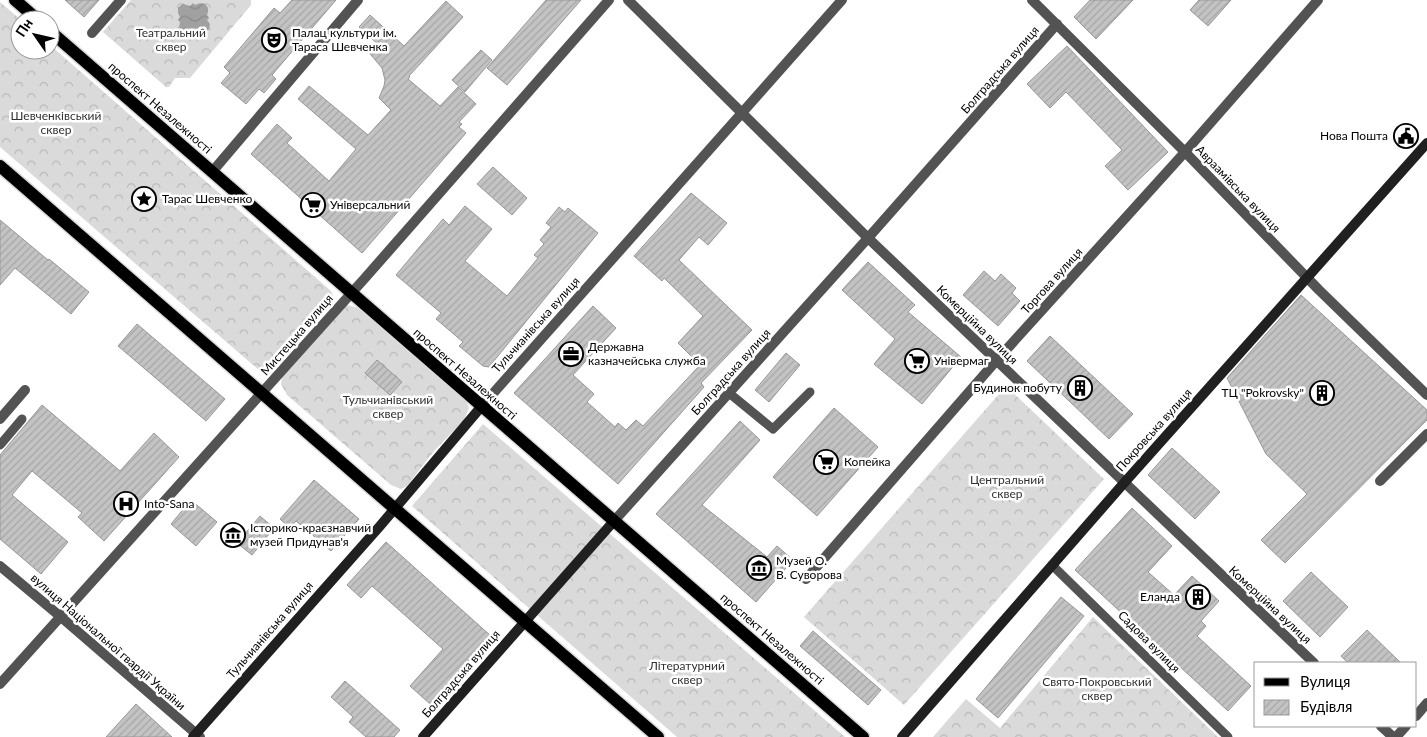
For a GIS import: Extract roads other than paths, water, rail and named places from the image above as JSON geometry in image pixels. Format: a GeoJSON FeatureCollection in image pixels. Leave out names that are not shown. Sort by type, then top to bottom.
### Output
{"type":"FeatureCollection","features":[{"type":"Feature","properties":{"kind":"main road"},"geometry":{"type":"LineString","coordinates":[[15,0],[26,10]]}},
{"type":"Feature","properties":{"kind":"main road","name":"проспект Незалежності"},"geometry":{"type":"LineString","coordinates":[[60,40],[863,737]]}},
{"type":"Feature","properties":{"kind":"main road","name":"Покровська вулиця"},"geometry":{"type":"LineString","coordinates":[[902,737],[1124,483],[1427,143]]}},
{"type":"Feature","properties":{"kind":"main road"},"geometry":{"type":"LineString","coordinates":[[0,166],[263,392],[656,736]]}},
{"type":"Feature","properties":{"kind":"main road","name":"Тульчианівська вулиця"},"geometry":{"type":"LineString","coordinates":[[196,736],[482,407]]}},
{"type":"Feature","properties":{"kind":"main road","name":"Болградська вулиця"},"geometry":{"type":"LineString","coordinates":[[423,737],[614,521]]}},
{"type":"Feature","properties":{"kind":"street"},"geometry":{"type":"LineString","coordinates":[[92,34],[121,0]]}},
{"type":"Feature","properties":{"kind":"street"},"geometry":{"type":"LineString","coordinates":[[212,172],[358,0]]}},
{"type":"Feature","properties":{"kind":"street","name":"Мистецька вулиця"},"geometry":{"type":"LineString","coordinates":[[0,684],[263,392],[608,0]]}},
{"type":"Feature","properties":{"kind":"street","name":"Комерційна вулиця"},"geometry":{"type":"LineString","coordinates":[[628,0],[868,238],[1313,662]]}},
{"type":"Feature","properties":{"kind":"street","name":"Тульчианівська вулиця"},"geometry":{"type":"LineString","coordinates":[[482,407],[842,0]]}},
{"type":"Feature","properties":{"kind":"street","name":"Авраамівська вулиця"},"geometry":{"type":"LineString","coordinates":[[1032,0],[1427,395]]}},
{"type":"Feature","properties":{"kind":"street","name":"Торгова вулиця"},"geometry":{"type":"LineString","coordinates":[[806,579],[996,361],[1185,152],[1318,0]]}},
{"type":"Feature","properties":{"kind":"street","name":"Болградська вулиця"},"geometry":{"type":"LineString","coordinates":[[614,521],[1057,24]]}},
{"type":"Feature","properties":{"kind":"street"},"geometry":{"type":"LineString","coordinates":[[0,420],[26,390]]}},
{"type":"Feature","properties":{"kind":"street"},"geometry":{"type":"LineString","coordinates":[[1380,482],[1427,434]]}},
{"type":"Feature","properties":{"kind":"street","name":"вулиця Національної гвардії України"},"geometry":{"type":"LineString","coordinates":[[0,566],[61,616],[196,736]]}},
{"type":"Feature","properties":{"kind":"street"},"geometry":{"type":"LineString","coordinates":[[1417,715],[1427,703]]}},
{"type":"Feature","properties":{"kind":"street"},"geometry":{"type":"LineString","coordinates":[[1382,727],[1394,737],[1405,727]]}},
{"type":"Feature","properties":{"kind":"lane"},"geometry":{"type":"LineString","coordinates":[[729,393],[773,429],[810,392]]}},
{"type":"Feature","properties":{"kind":"lane"},"geometry":{"type":"LineString","coordinates":[[0,444],[22,419]]}},
{"type":"Feature","properties":{"kind":"lane","name":"Садова вулиця"},"geometry":{"type":"LineString","coordinates":[[1052,566],[1228,737]]}},
{"type":"Feature","properties":{"kind":"water"},"geometry":{"type":"Polygon","coordinates":[[[193,3],[195,5],[204,4],[208,9],[207,15],[209,18],[207,20],[210,24],[209,29],[204,34],[197,32],[195,35],[192,32],[188,35],[183,34],[179,29],[180,22],[178,20],[180,17],[178,8],[183,4],[190,6],[193,3]]]}},
{"type":"Feature","properties":{"kind":"place","name":"Палац культури ім. Тараса Шевченкa"},"geometry":{"type":"Point","coordinates":[274,40]}},
{"type":"Feature","properties":{"kind":"place","name":"Нова Пошта"},"geometry":{"type":"Point","coordinates":[1406,136]}},
{"type":"Feature","properties":{"kind":"place","name":"Тарас Шевченко"},"geometry":{"type":"Point","coordinates":[144,199]}},
{"type":"Feature","properties":{"kind":"place","name":"Універсальний"},"geometry":{"type":"Point","coordinates":[313,205]}},
{"type":"Feature","properties":{"kind":"place","name":"Державна казначейська служба"},"geometry":{"type":"Point","coordinates":[571,354]}},
{"type":"Feature","properties":{"kind":"place","name":"Універмаг"},"geometry":{"type":"Point","coordinates":[917,361]}},
{"type":"Feature","properties":{"kind":"place","name":"Будинок побуту"},"geometry":{"type":"Point","coordinates":[1080,388]}},
{"type":"Feature","properties":{"kind":"place","name":"ТЦ \"Pokrovsky\""},"geometry":{"type":"Point","coordinates":[1322,393]}},
{"type":"Feature","properties":{"kind":"place","name":"Копейка"},"geometry":{"type":"Point","coordinates":[826,462]}},
{"type":"Feature","properties":{"kind":"place","name":"Into-Sana"},"geometry":{"type":"Point","coordinates":[126,504]}},
{"type":"Feature","properties":{"kind":"place","name":"Історико-краєзнавчий музей Придунав'я"},"geometry":{"type":"Point","coordinates":[233,535]}},
{"type":"Feature","properties":{"kind":"place","name":"Музей О. В. Суворова"},"geometry":{"type":"Point","coordinates":[759,568]}},
{"type":"Feature","properties":{"kind":"place","name":"Еланда"},"geometry":{"type":"Point","coordinates":[1198,597]}},
{"type":"Feature","properties":{"kind":"park label","name":"Театральний сквер"},"geometry":{"type":"Point","coordinates":[171,40]}},
{"type":"Feature","properties":{"kind":"park label","name":"Шевченківський сквер"},"geometry":{"type":"Point","coordinates":[56,123]}},
{"type":"Feature","properties":{"kind":"park label","name":"Тульчианівський сквер"},"geometry":{"type":"Point","coordinates":[388,407]}},
{"type":"Feature","properties":{"kind":"park label","name":"Центральний сквер"},"geometry":{"type":"Point","coordinates":[1007,487]}},
{"type":"Feature","properties":{"kind":"park label","name":"Літературний сквер"},"geometry":{"type":"Point","coordinates":[687,673]}},
{"type":"Feature","properties":{"kind":"park label","name":"Свято-Покровський сквер"},"geometry":{"type":"Point","coordinates":[1097,689]}}]}
